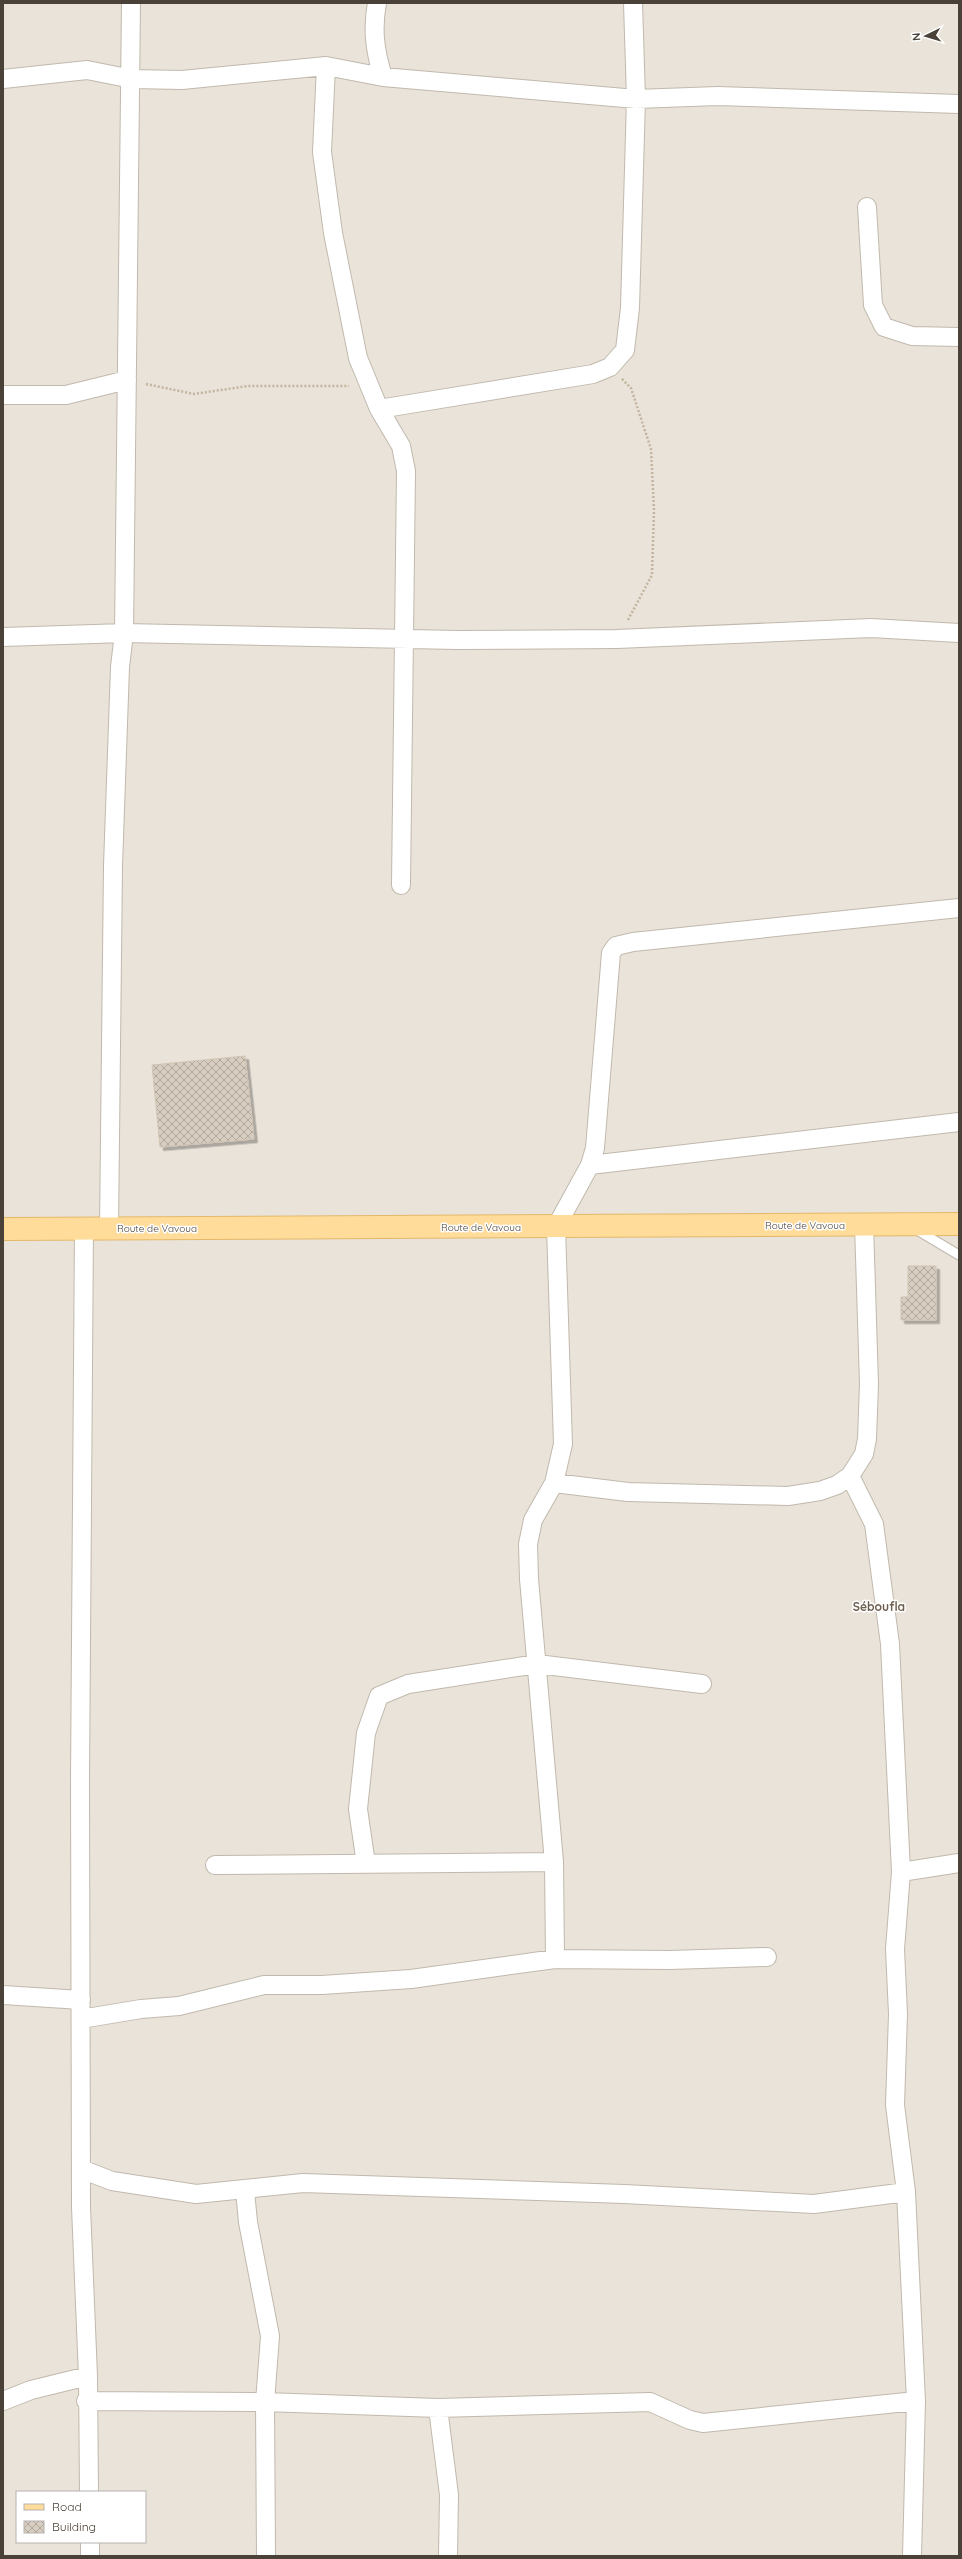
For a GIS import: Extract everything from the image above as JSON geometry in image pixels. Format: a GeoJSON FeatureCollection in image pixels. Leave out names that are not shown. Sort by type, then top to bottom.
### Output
{"type":"FeatureCollection","features":[{"type":"Feature","properties":{"kind":"main road","name":"Route de Vavoua"},"geometry":{"type":"LineString","coordinates":[[3,1229],[959,1224]]}},
{"type":"Feature","properties":{"kind":"street"},"geometry":{"type":"LineString","coordinates":[[109,1228],[113,866],[120,667],[124,633],[132,79],[131,3]]}},
{"type":"Feature","properties":{"kind":"street"},"geometry":{"type":"LineString","coordinates":[[377,3],[373,29],[375,52],[384,77]]}},
{"type":"Feature","properties":{"kind":"street"},"geometry":{"type":"LineString","coordinates":[[379,409],[593,374],[610,367],[625,350],[630,308],[636,99],[633,3]]}},
{"type":"Feature","properties":{"kind":"street"},"geometry":{"type":"LineString","coordinates":[[326,66],[322,152],[334,233],[357,350],[379,409],[401,446],[406,471],[401,885]]}},
{"type":"Feature","properties":{"kind":"street"},"geometry":{"type":"LineString","coordinates":[[3,79],[86,70],[132,79],[182,80],[326,66],[384,77],[636,99],[718,96],[959,104]]}},
{"type":"Feature","properties":{"kind":"street"},"geometry":{"type":"LineString","coordinates":[[867,207],[874,305],[884,327],[912,336],[959,338]]}},
{"type":"Feature","properties":{"kind":"street"},"geometry":{"type":"LineString","coordinates":[[3,396],[66,395],[127,380]]}},
{"type":"Feature","properties":{"kind":"street"},"geometry":{"type":"LineString","coordinates":[[3,637],[124,633],[404,639],[617,639],[863,628],[959,633]]}},
{"type":"Feature","properties":{"kind":"street"},"geometry":{"type":"LineString","coordinates":[[555,1959],[554,1862],[529,1579],[528,1544],[533,1520],[554,1483],[563,1444],[556,1226],[590,1165],[595,1148],[611,953],[616,946],[633,942],[959,908]]}},
{"type":"Feature","properties":{"kind":"street"},"geometry":{"type":"LineString","coordinates":[[590,1165],[959,1122]]}},
{"type":"Feature","properties":{"kind":"street"},"geometry":{"type":"LineString","coordinates":[[554,1483],[628,1492],[788,1496],[820,1491],[836,1485],[850,1476],[864,1454],[867,1439],[869,1384],[864,1224]]}},
{"type":"Feature","properties":{"kind":"street"},"geometry":{"type":"LineString","coordinates":[[84,1228],[81,2169],[88,2376],[86,2401],[89,2491]]}},
{"type":"Feature","properties":{"kind":"street"},"geometry":{"type":"LineString","coordinates":[[850,1476],[874,1524],[888,1629],[901,1872],[895,1950],[898,2014],[895,2105],[906,2192],[916,2401],[912,2556]]}},
{"type":"Feature","properties":{"kind":"street"},"geometry":{"type":"LineString","coordinates":[[366,1864],[358,1810],[366,1733],[379,1696],[408,1684],[537,1664],[702,1684]]}},
{"type":"Feature","properties":{"kind":"street"},"geometry":{"type":"LineString","coordinates":[[215,1865],[554,1862]]}},
{"type":"Feature","properties":{"kind":"street"},"geometry":{"type":"LineString","coordinates":[[901,1872],[959,1863]]}},
{"type":"Feature","properties":{"kind":"street"},"geometry":{"type":"LineString","coordinates":[[81,2019],[141,2008],[179,2006],[264,1984],[322,1985],[411,1979],[555,1959],[670,1960],[767,1957]]}},
{"type":"Feature","properties":{"kind":"street"},"geometry":{"type":"LineString","coordinates":[[3,1995],[81,2000]]}},
{"type":"Feature","properties":{"kind":"street"},"geometry":{"type":"LineString","coordinates":[[81,2169],[112,2181],[196,2194],[246,2191],[303,2183],[624,2194],[814,2204],[906,2192]]}},
{"type":"Feature","properties":{"kind":"street"},"geometry":{"type":"LineString","coordinates":[[246,2191],[248,2222],[270,2336],[265,2402],[266,2556]]}},
{"type":"Feature","properties":{"kind":"street"},"geometry":{"type":"LineString","coordinates":[[3,2401],[31,2390],[88,2376]]}},
{"type":"Feature","properties":{"kind":"street"},"geometry":{"type":"LineString","coordinates":[[86,2401],[265,2402],[438,2408],[650,2402],[690,2420],[703,2423],[916,2401]]}},
{"type":"Feature","properties":{"kind":"street"},"geometry":{"type":"LineString","coordinates":[[438,2408],[449,2495],[448,2556]]}},
{"type":"Feature","properties":{"kind":"street"},"geometry":{"type":"LineString","coordinates":[[90,2543],[90,2556]]}},
{"type":"Feature","properties":{"kind":"lane"},"geometry":{"type":"LineString","coordinates":[[905,1224],[940,1242],[959,1255]]}},
{"type":"Feature","properties":{"kind":"path"},"geometry":{"type":"LineString","coordinates":[[610,367],[631,388],[651,450],[654,510],[652,576],[617,639]]}},
{"type":"Feature","properties":{"kind":"path"},"geometry":{"type":"LineString","coordinates":[[127,380],[194,394],[248,386],[369,385]]}},
{"type":"Feature","properties":{"kind":"shaded area"},"geometry":{"type":"Polygon","coordinates":[[[3,3],[959,3],[959,2556],[3,2556],[3,3]]]}},
{"type":"Feature","properties":{"kind":"building"},"geometry":{"type":"Polygon","coordinates":[[[245,1056],[254,1139],[160,1147],[152,1065],[245,1056]]]}},
{"type":"Feature","properties":{"kind":"building"},"geometry":{"type":"Polygon","coordinates":[[[908,1266],[936,1266],[936,1320],[901,1320],[901,1297],[908,1297],[908,1266]]]}},
{"type":"Feature","properties":{"kind":"district","name":"Séboufla"},"geometry":{"type":"Point","coordinates":[879,1607]}}]}
